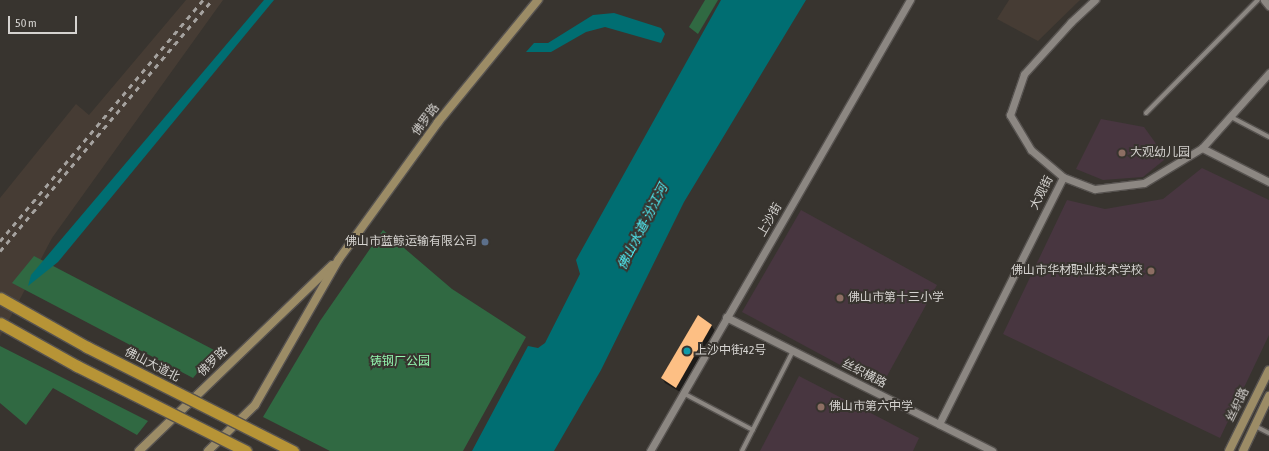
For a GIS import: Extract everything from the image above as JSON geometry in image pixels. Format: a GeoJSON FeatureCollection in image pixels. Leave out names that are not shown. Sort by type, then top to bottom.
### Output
{"type":"FeatureCollection","features":[{"type":"Feature","properties":{"kind":"highway","name":"佛山大道北"},"geometry":{"type":"LineString","coordinates":[[0,298],[88,347],[293,451]]}},
{"type":"Feature","properties":{"kind":"highway"},"geometry":{"type":"LineString","coordinates":[[0,323],[77,366],[246,451]]}},
{"type":"Feature","properties":{"kind":"main road","name":"佛罗路"},"geometry":{"type":"LineString","coordinates":[[208,451],[255,405],[339,259],[438,122],[538,0]]}},
{"type":"Feature","properties":{"kind":"main road","name":"佛罗路"},"geometry":{"type":"LineString","coordinates":[[139,451],[339,259]]}},
{"type":"Feature","properties":{"kind":"main road","name":"丝织路"},"geometry":{"type":"LineString","coordinates":[[1229,451],[1269,370]]}},
{"type":"Feature","properties":{"kind":"main road","name":"丝织路"},"geometry":{"type":"LineString","coordinates":[[1243,451],[1269,396]]}},
{"type":"Feature","properties":{"kind":"street","name":"上沙街"},"geometry":{"type":"LineString","coordinates":[[650,451],[910,0]]}},
{"type":"Feature","properties":{"kind":"street","name":"大观街"},"geometry":{"type":"LineString","coordinates":[[939,424],[1063,177],[1031,150],[1010,115],[1024,74],[1071,22],[1095,0]]}},
{"type":"Feature","properties":{"kind":"street"},"geometry":{"type":"LineString","coordinates":[[1146,113],[1258,0]]}},
{"type":"Feature","properties":{"kind":"street"},"geometry":{"type":"LineString","coordinates":[[1264,0],[1269,6]]}},
{"type":"Feature","properties":{"kind":"street"},"geometry":{"type":"LineString","coordinates":[[1063,177],[1095,189],[1144,183],[1202,148],[1269,73]]}},
{"type":"Feature","properties":{"kind":"street"},"geometry":{"type":"LineString","coordinates":[[1230,117],[1269,137]]}},
{"type":"Feature","properties":{"kind":"street"},"geometry":{"type":"LineString","coordinates":[[1202,148],[1269,182]]}},
{"type":"Feature","properties":{"kind":"street","name":"丝织横路"},"geometry":{"type":"LineString","coordinates":[[726,318],[992,451]]}},
{"type":"Feature","properties":{"kind":"street"},"geometry":{"type":"LineString","coordinates":[[742,451],[793,351]]}},
{"type":"Feature","properties":{"kind":"street"},"geometry":{"type":"LineString","coordinates":[[683,393],[752,430]]}},
{"type":"Feature","properties":{"kind":"street"},"geometry":{"type":"LineString","coordinates":[[1255,426],[1269,433]]}},
{"type":"Feature","properties":{"kind":"shaded area"},"geometry":{"type":"Polygon","coordinates":[[[186,0],[223,0],[52,238],[0,337],[0,198],[76,104],[89,115],[186,0]]]}},
{"type":"Feature","properties":{"kind":"shaded area"},"geometry":{"type":"Polygon","coordinates":[[[1009,0],[1080,0],[1038,41],[997,19],[1009,0]]]}},
{"type":"Feature","properties":{"kind":"shaded area","name":"大观幼儿园"},"geometry":{"type":"Polygon","coordinates":[[[1101,119],[1144,127],[1157,145],[1164,160],[1143,177],[1103,180],[1076,169],[1101,119]]]}},
{"type":"Feature","properties":{"kind":"shaded area","name":"佛山市华材职业技术学校"},"geometry":{"type":"Polygon","coordinates":[[[1202,168],[1269,200],[1269,335],[1220,438],[1003,334],[1067,200],[1105,209],[1163,199],[1202,168]]]}},
{"type":"Feature","properties":{"kind":"shaded area","name":"佛山市第十三小学"},"geometry":{"type":"Polygon","coordinates":[[[801,210],[937,285],[881,387],[742,312],[801,210]]]}},
{"type":"Feature","properties":{"kind":"shaded area","name":"佛山市第六中学"},"geometry":{"type":"Polygon","coordinates":[[[799,376],[919,438],[913,451],[760,451],[799,376]]]}},
{"type":"Feature","properties":{"kind":"green space"},"geometry":{"type":"Polygon","coordinates":[[[705,0],[718,0],[698,34],[689,27],[705,0]]]}},
{"type":"Feature","properties":{"kind":"green space","name":"铸钢厂公园"},"geometry":{"type":"Polygon","coordinates":[[[383,230],[452,289],[526,337],[463,451],[330,451],[263,417],[320,321],[383,230]]]}},
{"type":"Feature","properties":{"kind":"green space"},"geometry":{"type":"Polygon","coordinates":[[[34,256],[216,351],[193,378],[12,283],[34,256]]]}},
{"type":"Feature","properties":{"kind":"green space"},"geometry":{"type":"Polygon","coordinates":[[[0,346],[148,421],[137,435],[53,388],[26,425],[0,403],[0,346]]]}},
{"type":"Feature","properties":{"kind":"water"},"geometry":{"type":"Polygon","coordinates":[[[264,0],[274,0],[58,262],[28,286],[31,275],[264,0]]]}},
{"type":"Feature","properties":{"kind":"water","name":"佛山水道-汾江河"},"geometry":{"type":"Polygon","coordinates":[[[721,0],[806,0],[684,202],[601,370],[554,451],[472,451],[528,346],[538,348],[545,343],[580,274],[576,260],[721,0]]]}},
{"type":"Feature","properties":{"kind":"water"},"geometry":{"type":"Polygon","coordinates":[[[614,13],[661,28],[665,34],[661,43],[605,27],[586,32],[551,52],[526,52],[534,43],[548,43],[593,15],[614,13]]]}},
{"type":"Feature","properties":{"kind":"building","name":"上沙中街42号"},"geometry":{"type":"Polygon","coordinates":[[[698,315],[712,325],[676,388],[661,378],[698,315]]]}},
{"type":"Feature","properties":{"kind":"railway"},"geometry":{"type":"LineString","coordinates":[[0,241],[203,0]]}},
{"type":"Feature","properties":{"kind":"railway"},"geometry":{"type":"LineString","coordinates":[[0,251],[212,0]]}},
{"type":"Feature","properties":{"kind":"place","name":"大观幼儿园"},"geometry":{"type":"Point","coordinates":[1122,153]}},
{"type":"Feature","properties":{"kind":"place","name":"佛山市蓝鲸运输有限公司"},"geometry":{"type":"Point","coordinates":[485,242]}},
{"type":"Feature","properties":{"kind":"place","name":"佛山市华材职业技术学校"},"geometry":{"type":"Point","coordinates":[1151,271]}},
{"type":"Feature","properties":{"kind":"place","name":"佛山市第十三小学"},"geometry":{"type":"Point","coordinates":[840,298]}},
{"type":"Feature","properties":{"kind":"place","name":"上沙中街42号"},"geometry":{"type":"Point","coordinates":[687,351]}},
{"type":"Feature","properties":{"kind":"place","name":"佛山市第六中学"},"geometry":{"type":"Point","coordinates":[821,407]}}]}
